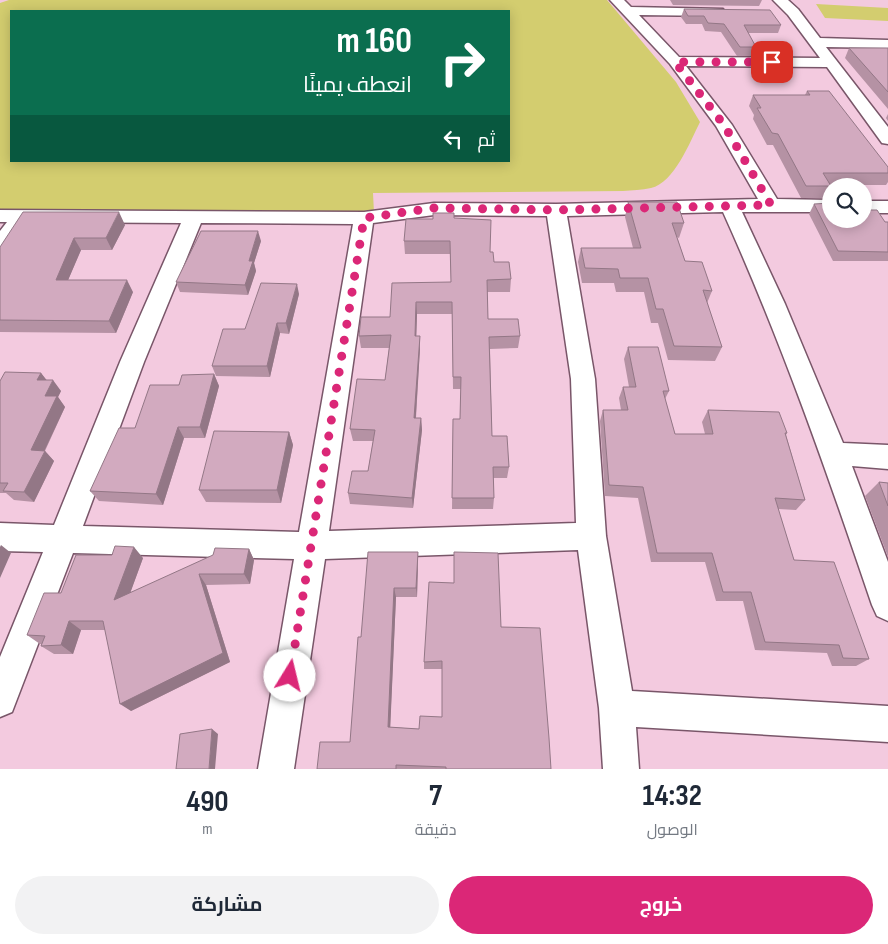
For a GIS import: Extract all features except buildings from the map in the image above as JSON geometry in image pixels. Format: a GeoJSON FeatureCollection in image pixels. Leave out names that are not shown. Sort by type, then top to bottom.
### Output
{"type":"FeatureCollection","features":[{"type":"Feature","properties":{"kind":"street"},"geometry":{"type":"LineString","coordinates":[[622,5],[734,12]]}},
{"type":"Feature","properties":{"kind":"street"},"geometry":{"type":"LineString","coordinates":[[622,5],[675,62],[724,125],[771,205]]}},
{"type":"Feature","properties":{"kind":"street"},"geometry":{"type":"LineString","coordinates":[[776,6],[793,12],[888,139]]}},
{"type":"Feature","properties":{"kind":"street"},"geometry":{"type":"LineString","coordinates":[[815,42],[888,44]]}},
{"type":"Feature","properties":{"kind":"street"},"geometry":{"type":"LineString","coordinates":[[675,62],[830,63]]}},
{"type":"Feature","properties":{"kind":"street"},"geometry":{"type":"LineString","coordinates":[[0,216],[364,218],[434,208],[556,210],[771,205],[822,206]]}},
{"type":"Feature","properties":{"kind":"street"},"geometry":{"type":"LineString","coordinates":[[730,206],[766,281],[835,454],[888,605]]}},
{"type":"Feature","properties":{"kind":"street"},"geometry":{"type":"LineString","coordinates":[[872,207],[888,208]]}},
{"type":"Feature","properties":{"kind":"street"},"geometry":{"type":"LineString","coordinates":[[556,210],[583,379],[591,536],[617,708],[621,769]]}},
{"type":"Feature","properties":{"kind":"street"},"geometry":{"type":"LineString","coordinates":[[0,246],[21,216]]}},
{"type":"Feature","properties":{"kind":"street"},"geometry":{"type":"LineString","coordinates":[[0,700],[132,362],[193,218]]}},
{"type":"Feature","properties":{"kind":"street"},"geometry":{"type":"LineString","coordinates":[[276,769],[310,546],[364,218]]}},
{"type":"Feature","properties":{"kind":"street"},"geometry":{"type":"LineString","coordinates":[[835,454],[888,457]]}},
{"type":"Feature","properties":{"kind":"street"},"geometry":{"type":"LineString","coordinates":[[0,537],[310,546],[591,536]]}},
{"type":"Feature","properties":{"kind":"street"},"geometry":{"type":"LineString","coordinates":[[617,708],[888,724]]}},
{"type":"Feature","properties":{"kind":"shaded area"},"geometry":{"type":"Polygon","coordinates":[[[9,0],[607,0],[676,82],[700,122],[674,170],[659,185],[644,189],[623,191],[373,193],[374,213],[0,212],[0,3],[9,0]]]}},
{"type":"Feature","properties":{"kind":"shaded area"},"geometry":{"type":"Polygon","coordinates":[[[816,4],[888,8],[888,21],[825,18],[816,4]]]}},
{"type":"Feature","properties":{"kind":"route"},"geometry":{"type":"LineString","coordinates":[[290,676],[364,218],[434,208],[556,210],[771,205],[724,125],[675,62],[772,62]]}}]}
